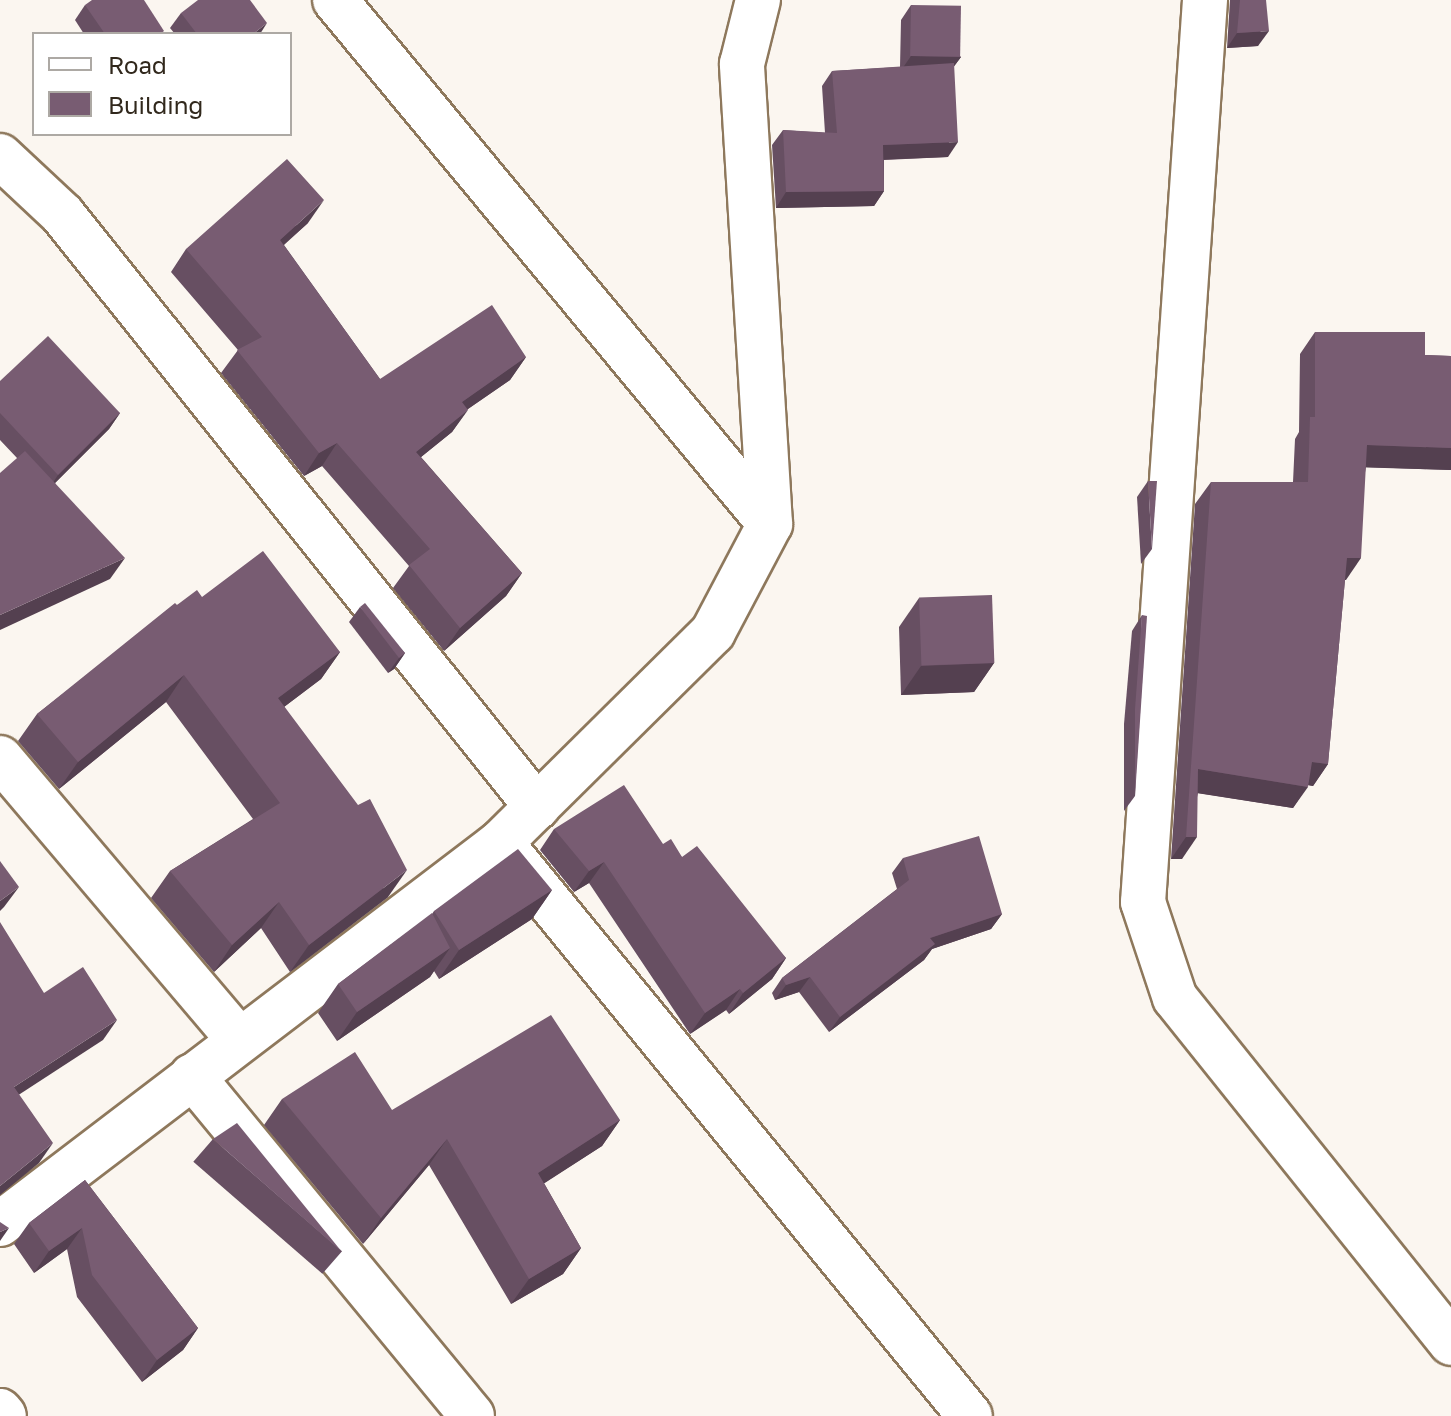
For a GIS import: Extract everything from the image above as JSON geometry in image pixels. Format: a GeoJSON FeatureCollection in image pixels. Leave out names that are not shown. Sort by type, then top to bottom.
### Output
{"type":"FeatureCollection","features":[{"type":"Feature","properties":{"kind":"street"},"geometry":{"type":"LineString","coordinates":[[335,0],[770,524]]}},
{"type":"Feature","properties":{"kind":"street"},"geometry":{"type":"LineString","coordinates":[[0,1224],[501,842],[713,632],[770,524],[742,64],[758,0]]}},
{"type":"Feature","properties":{"kind":"street"},"geometry":{"type":"LineString","coordinates":[[1205,0],[1143,902],[1175,998],[1451,1343]]}},
{"type":"Feature","properties":{"kind":"street"},"geometry":{"type":"LineString","coordinates":[[0,156],[62,214],[537,807]]}},
{"type":"Feature","properties":{"kind":"street"},"geometry":{"type":"LineString","coordinates":[[0,758],[239,1040]]}},
{"type":"Feature","properties":{"kind":"street"},"geometry":{"type":"LineString","coordinates":[[501,842],[970,1416]]}},
{"type":"Feature","properties":{"kind":"street"},"geometry":{"type":"LineString","coordinates":[[192,1076],[472,1416]]}},
{"type":"Feature","properties":{"kind":"building"},"geometry":{"type":"Polygon","coordinates":[[[92,0],[144,0],[164,31],[104,32],[85,5],[92,0]]]}},
{"type":"Feature","properties":{"kind":"building"},"geometry":{"type":"Polygon","coordinates":[[[198,0],[250,0],[267,23],[256,32],[195,32],[181,13],[198,0]]]}},
{"type":"Feature","properties":{"kind":"building"},"geometry":{"type":"Polygon","coordinates":[[[1240,0],[1266,0],[1269,31],[1237,33],[1240,0]]]}},
{"type":"Feature","properties":{"kind":"building"},"geometry":{"type":"Polygon","coordinates":[[[911,5],[961,6],[960,57],[910,56],[911,5]]]}},
{"type":"Feature","properties":{"kind":"building"},"geometry":{"type":"Polygon","coordinates":[[[954,63],[958,142],[883,145],[884,191],[786,192],[783,130],[837,133],[832,71],[954,63]]]}},
{"type":"Feature","properties":{"kind":"building"},"geometry":{"type":"Polygon","coordinates":[[[287,159],[324,200],[280,240],[380,379],[492,305],[526,357],[462,402],[468,410],[416,452],[522,573],[460,628],[409,565],[430,549],[337,443],[319,453],[237,350],[262,337],[186,249],[287,159]]]}},
{"type":"Feature","properties":{"kind":"building"},"geometry":{"type":"Polygon","coordinates":[[[1315,332],[1425,332],[1425,355],[1451,356],[1451,448],[1367,445],[1361,558],[1347,558],[1328,764],[1312,762],[1308,787],[1198,769],[1197,837],[1186,837],[1211,482],[1308,482],[1310,417],[1315,417],[1315,332]]]}},
{"type":"Feature","properties":{"kind":"building"},"geometry":{"type":"Polygon","coordinates":[[[48,336],[120,413],[58,475],[0,413],[0,381],[48,336]]]}},
{"type":"Feature","properties":{"kind":"building"},"geometry":{"type":"Polygon","coordinates":[[[25,451],[125,558],[0,615],[0,473],[25,451]]]}},
{"type":"Feature","properties":{"kind":"building"},"geometry":{"type":"Polygon","coordinates":[[[1148,481],[1157,481],[1152,549],[1148,481]]]}},
{"type":"Feature","properties":{"kind":"building"},"geometry":{"type":"Polygon","coordinates":[[[263,551],[340,652],[278,698],[358,805],[370,799],[407,870],[309,945],[279,902],[232,945],[170,871],[280,803],[184,675],[78,762],[37,714],[175,603],[177,605],[197,590],[202,597],[263,551]]]}},
{"type":"Feature","properties":{"kind":"building"},"geometry":{"type":"Polygon","coordinates":[[[992,595],[994,663],[921,666],[919,598],[992,595]]]}},
{"type":"Feature","properties":{"kind":"building"},"geometry":{"type":"Polygon","coordinates":[[[365,603],[405,653],[399,658],[360,607],[365,603]]]}},
{"type":"Feature","properties":{"kind":"building"},"geometry":{"type":"Polygon","coordinates":[[[1142,615],[1147,616],[1135,796],[1135,709],[1142,615]]]}},
{"type":"Feature","properties":{"kind":"building"},"geometry":{"type":"Polygon","coordinates":[[[624,785],[663,844],[671,839],[682,857],[697,846],[786,958],[743,993],[740,989],[705,1013],[604,862],[589,871],[554,829],[624,785]]]}},
{"type":"Feature","properties":{"kind":"building"},"geometry":{"type":"Polygon","coordinates":[[[979,836],[1002,914],[930,938],[935,944],[840,1017],[810,977],[786,985],[782,978],[909,880],[903,858],[979,836]]]}},
{"type":"Feature","properties":{"kind":"building"},"geometry":{"type":"Polygon","coordinates":[[[518,849],[552,890],[459,950],[434,911],[518,849]]]}},
{"type":"Feature","properties":{"kind":"building"},"geometry":{"type":"Polygon","coordinates":[[[0,861],[19,887],[0,901],[0,861]]]}},
{"type":"Feature","properties":{"kind":"building"},"geometry":{"type":"Polygon","coordinates":[[[432,913],[450,948],[357,1012],[338,984],[432,913]]]}},
{"type":"Feature","properties":{"kind":"building"},"geometry":{"type":"Polygon","coordinates":[[[0,922],[44,993],[83,967],[117,1020],[14,1087],[53,1143],[0,1186],[0,922]]]}},
{"type":"Feature","properties":{"kind":"building"},"geometry":{"type":"Polygon","coordinates":[[[551,1015],[620,1120],[538,1173],[581,1248],[529,1279],[447,1139],[381,1218],[282,1099],[355,1052],[392,1110],[551,1015]]]}},
{"type":"Feature","properties":{"kind":"building"},"geometry":{"type":"Polygon","coordinates":[[[237,1123],[342,1252],[213,1139],[237,1123]]]}},
{"type":"Feature","properties":{"kind":"building"},"geometry":{"type":"Polygon","coordinates":[[[85,1180],[198,1328],[157,1360],[92,1275],[82,1228],[49,1251],[29,1223],[85,1180]]]}},
{"type":"Feature","properties":{"kind":"building"},"geometry":{"type":"Polygon","coordinates":[[[0,1222],[9,1228],[0,1232],[0,1222]]]}}]}
